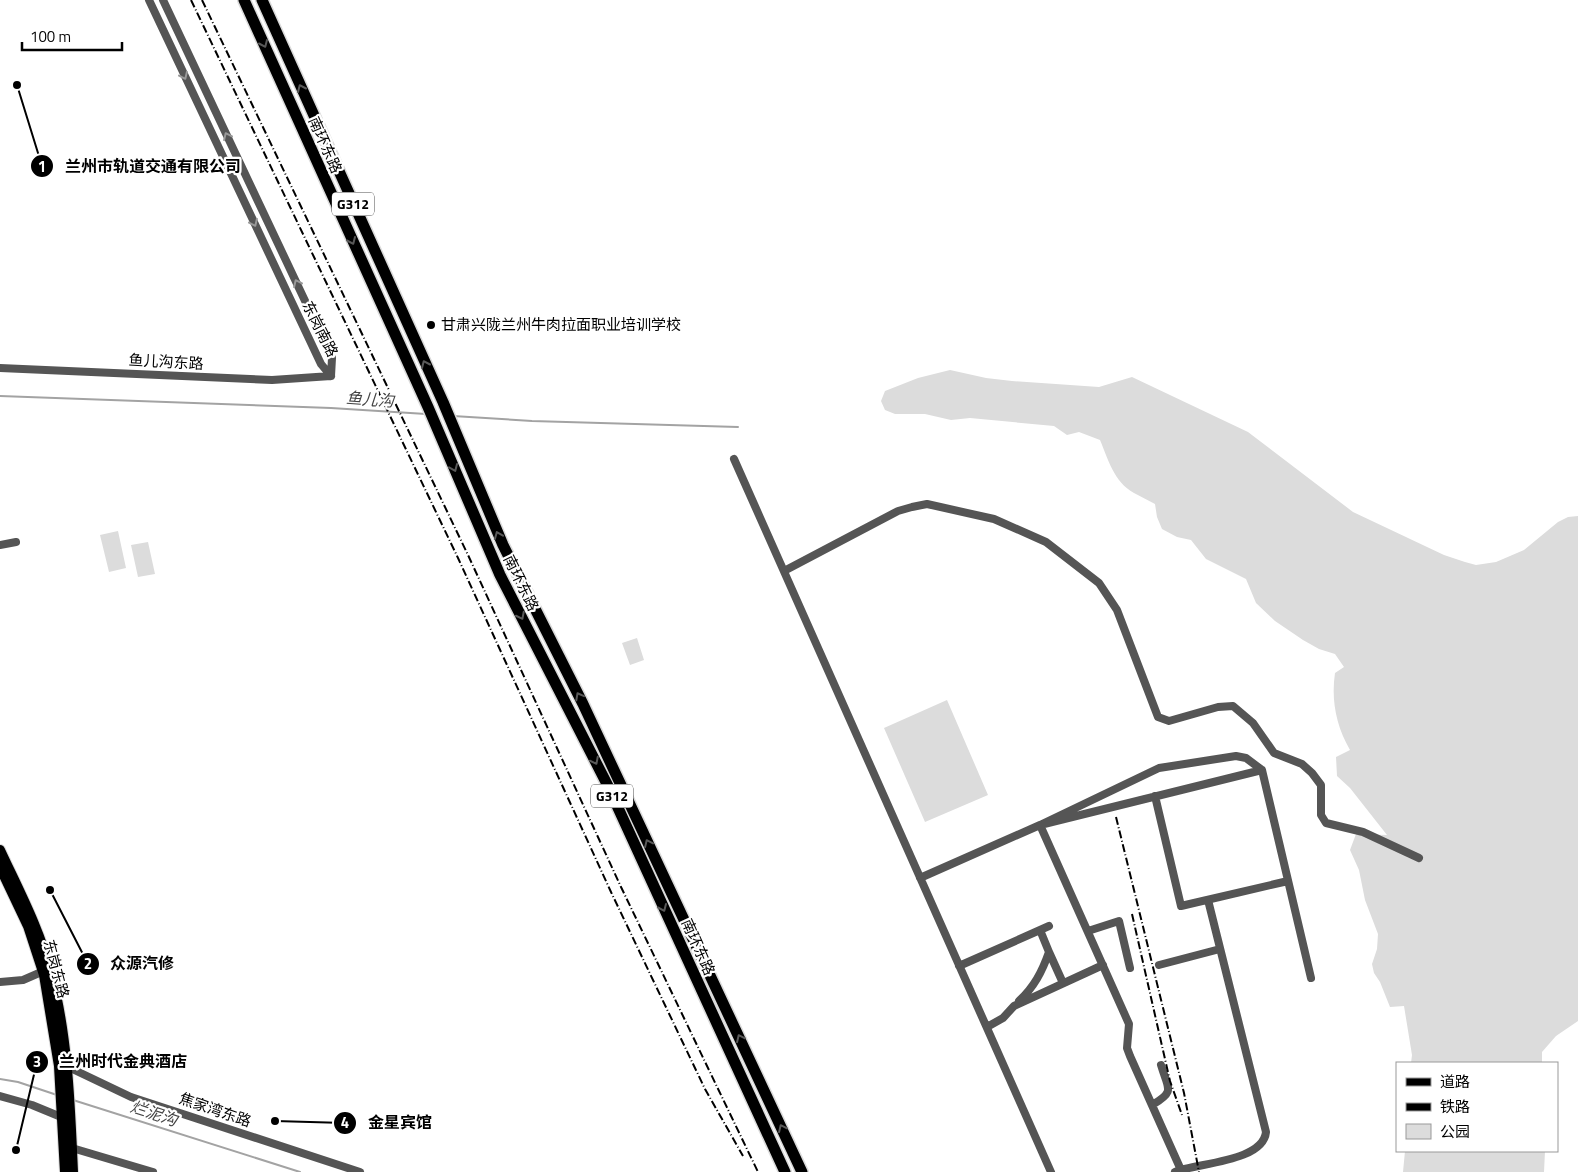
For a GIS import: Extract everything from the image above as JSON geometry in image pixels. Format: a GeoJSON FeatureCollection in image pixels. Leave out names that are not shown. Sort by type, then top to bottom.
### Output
{"type":"FeatureCollection","features":[{"type":"Feature","properties":{"kind":"highway","name":"南环东路"},"geometry":{"type":"LineString","coordinates":[[244,0],[428,407],[500,575],[608,786],[784,1172]]}},
{"type":"Feature","properties":{"kind":"highway","name":"南环东路"},"geometry":{"type":"LineString","coordinates":[[262,0],[445,408],[502,545],[583,704],[802,1172]]}},
{"type":"Feature","properties":{"kind":"highway"},"geometry":{"type":"LineString","coordinates":[[500,575],[514,568]]}},
{"type":"Feature","properties":{"kind":"main road","name":"东岗东路"},"geometry":{"type":"LineString","coordinates":[[0,850],[35,923],[46,970],[64,1085]]}},
{"type":"Feature","properties":{"kind":"main road","name":"东岗东路"},"geometry":{"type":"LineString","coordinates":[[0,867],[28,926],[57,1002],[66,1066],[64,1085]]}},
{"type":"Feature","properties":{"kind":"main road"},"geometry":{"type":"LineString","coordinates":[[64,1085],[66,1114],[65,1172]]}},
{"type":"Feature","properties":{"kind":"main road"},"geometry":{"type":"LineString","coordinates":[[66,1114],[72,1148],[73,1172]]}},
{"type":"Feature","properties":{"kind":"street","name":"东岗南路"},"geometry":{"type":"LineString","coordinates":[[149,0],[321,364],[331,376]]}},
{"type":"Feature","properties":{"kind":"street","name":"东岗南路"},"geometry":{"type":"LineString","coordinates":[[163,0],[332,358],[331,376]]}},
{"type":"Feature","properties":{"kind":"street","name":"鱼儿沟东路"},"geometry":{"type":"LineString","coordinates":[[0,368],[272,380],[331,376]]}},
{"type":"Feature","properties":{"kind":"street"},"geometry":{"type":"LineString","coordinates":[[734,458],[1051,1172]]}},
{"type":"Feature","properties":{"kind":"street"},"geometry":{"type":"LineString","coordinates":[[784,571],[898,511],[927,504],[994,518],[1046,542],[1099,583],[1117,610],[1158,717],[1169,721],[1218,707],[1233,706],[1253,723],[1274,753],[1302,764],[1312,773],[1321,785],[1321,815],[1326,824],[1363,832],[1419,858]]}},
{"type":"Feature","properties":{"kind":"street"},"geometry":{"type":"LineString","coordinates":[[0,545],[16,542]]}},
{"type":"Feature","properties":{"kind":"street"},"geometry":{"type":"LineString","coordinates":[[920,878],[1040,825],[1159,768],[1236,756],[1246,758],[1262,770],[1311,978]]}},
{"type":"Feature","properties":{"kind":"street"},"geometry":{"type":"LineString","coordinates":[[1040,825],[1262,770]]}},
{"type":"Feature","properties":{"kind":"street"},"geometry":{"type":"LineString","coordinates":[[1155,796],[1181,906],[1288,881]]}},
{"type":"Feature","properties":{"kind":"street"},"geometry":{"type":"LineString","coordinates":[[1040,825],[1129,1024],[1127,1048],[1178,1171],[1232,1159],[1261,1145],[1266,1132],[1208,900]]}},
{"type":"Feature","properties":{"kind":"street"},"geometry":{"type":"LineString","coordinates":[[1088,931],[1119,921],[1130,968]]}},
{"type":"Feature","properties":{"kind":"street"},"geometry":{"type":"LineString","coordinates":[[959,966],[1049,926]]}},
{"type":"Feature","properties":{"kind":"street"},"geometry":{"type":"LineString","coordinates":[[1040,930],[1063,984]]}},
{"type":"Feature","properties":{"kind":"street"},"geometry":{"type":"LineString","coordinates":[[1159,965],[1220,949]]}},
{"type":"Feature","properties":{"kind":"street"},"geometry":{"type":"LineString","coordinates":[[986,1027],[1003,1018],[1030,991],[1042,973],[1049,952]]}},
{"type":"Feature","properties":{"kind":"street"},"geometry":{"type":"LineString","coordinates":[[1014,1006],[1103,965]]}},
{"type":"Feature","properties":{"kind":"street"},"geometry":{"type":"LineString","coordinates":[[0,982],[23,980],[46,970]]}},
{"type":"Feature","properties":{"kind":"street"},"geometry":{"type":"LineString","coordinates":[[1152,1105],[1168,1094],[1161,1065]]}},
{"type":"Feature","properties":{"kind":"street","name":"焦家湾东路"},"geometry":{"type":"LineString","coordinates":[[66,1066],[131,1097],[360,1172]]}},
{"type":"Feature","properties":{"kind":"street"},"geometry":{"type":"LineString","coordinates":[[0,1096],[66,1114]]}},
{"type":"Feature","properties":{"kind":"street"},"geometry":{"type":"LineString","coordinates":[[72,1148],[153,1172]]}},
{"type":"Feature","properties":{"kind":"green space"},"geometry":{"type":"Polygon","coordinates":[[[950,370],[986,378],[1012,381],[1099,387],[1132,377],[1248,432],[1353,512],[1444,555],[1476,565],[1496,562],[1524,550],[1558,522],[1568,517],[1578,516],[1578,1021],[1556,1036],[1542,1052],[1542,1062],[1411,1062],[1412,1055],[1404,1006],[1390,1007],[1380,982],[1374,973],[1372,964],[1377,949],[1378,934],[1365,900],[1359,870],[1350,850],[1356,834],[1387,835],[1350,788],[1337,776],[1336,757],[1350,750],[1341,732],[1334,703],[1335,673],[1344,667],[1335,654],[1319,649],[1275,621],[1256,603],[1246,579],[1206,559],[1191,540],[1177,537],[1162,529],[1157,517],[1155,504],[1134,493],[1121,483],[1112,470],[1100,440],[1079,432],[1067,435],[1054,426],[970,418],[951,420],[925,414],[895,414],[885,410],[881,401],[885,391],[918,378],[950,370]]]}},
{"type":"Feature","properties":{"kind":"green space"},"geometry":{"type":"Polygon","coordinates":[[[118,531],[126,568],[109,572],[100,535],[118,531]]]}},
{"type":"Feature","properties":{"kind":"green space"},"geometry":{"type":"Polygon","coordinates":[[[148,542],[155,574],[138,577],[131,545],[148,542]]]}},
{"type":"Feature","properties":{"kind":"green space"},"geometry":{"type":"Polygon","coordinates":[[[637,638],[644,660],[630,665],[622,643],[637,638]]]}},
{"type":"Feature","properties":{"kind":"green space"},"geometry":{"type":"Polygon","coordinates":[[[947,700],[988,795],[925,822],[884,728],[947,700]]]}},
{"type":"Feature","properties":{"kind":"green space"},"geometry":{"type":"Polygon","coordinates":[[[1405,1152],[1545,1152],[1544,1172],[1403,1172],[1405,1152]]]}},
{"type":"Feature","properties":{"kind":"waterway","name":"鱼儿沟"},"geometry":{"type":"LineString","coordinates":[[0,396],[331,408],[426,414]]}},
{"type":"Feature","properties":{"kind":"waterway","name":"鱼儿沟"},"geometry":{"type":"LineString","coordinates":[[453,416],[532,421],[738,427]]}},
{"type":"Feature","properties":{"kind":"waterway","name":"烂泥沟"},"geometry":{"type":"LineString","coordinates":[[0,1079],[18,1082],[57,1095]]}},
{"type":"Feature","properties":{"kind":"waterway","name":"烂泥沟"},"geometry":{"type":"LineString","coordinates":[[73,1100],[300,1172]]}},
{"type":"Feature","properties":{"kind":"railway"},"geometry":{"type":"LineString","coordinates":[[191,0],[458,558],[611,892],[705,1089],[743,1156]]}},
{"type":"Feature","properties":{"kind":"railway"},"geometry":{"type":"LineString","coordinates":[[202,0],[468,555],[621,887],[758,1172]]}},
{"type":"Feature","properties":{"kind":"railway"},"geometry":{"type":"LineString","coordinates":[[1116,817],[1184,1093],[1199,1172]]}},
{"type":"Feature","properties":{"kind":"railway"},"geometry":{"type":"LineString","coordinates":[[1132,914],[1170,1081],[1182,1115]]}},
{"type":"Feature","properties":{"kind":"place","name":"兰州市轨道交通有限公司"},"geometry":{"type":"Point","coordinates":[17,85]}},
{"type":"Feature","properties":{"kind":"place","name":"甘肃兴陇兰州牛肉拉面职业培训学校"},"geometry":{"type":"Point","coordinates":[431,325]}},
{"type":"Feature","properties":{"kind":"place","name":"众源汽修"},"geometry":{"type":"Point","coordinates":[50,890]}},
{"type":"Feature","properties":{"kind":"place","name":"金星宾馆"},"geometry":{"type":"Point","coordinates":[275,1121]}},
{"type":"Feature","properties":{"kind":"place","name":"兰州时代金典酒店"},"geometry":{"type":"Point","coordinates":[16,1150]}}]}
